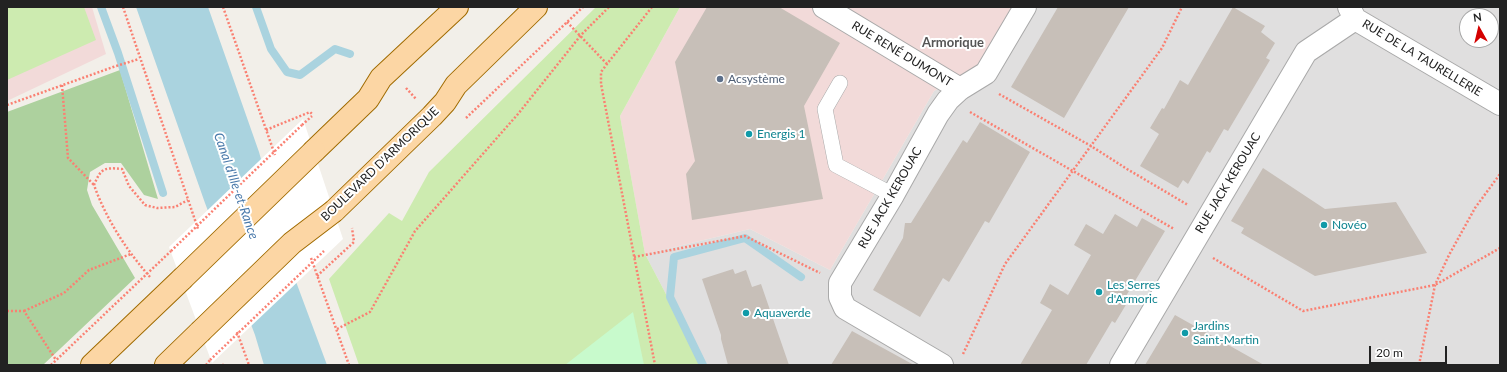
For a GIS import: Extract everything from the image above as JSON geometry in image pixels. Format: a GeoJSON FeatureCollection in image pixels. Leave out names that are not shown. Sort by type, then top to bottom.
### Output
{"type":"FeatureCollection","features":[{"type":"Feature","properties":{"kind":"main road"},"geometry":{"type":"LineString","coordinates":[[92,365],[368,99],[381,78],[457,7]]}},
{"type":"Feature","properties":{"kind":"main road","name":"BOULEVARD D'ARMORIQUE"},"geometry":{"type":"LineString","coordinates":[[166,365],[292,243],[334,211],[432,116],[445,102],[456,85],[536,7]]}},
{"type":"Feature","properties":{"kind":"street","name":"RUE RENÉ DUMONT"},"geometry":{"type":"LineString","coordinates":[[824,7],[962,90]]}},
{"type":"Feature","properties":{"kind":"street","name":"RUE JACK KEROUAC"},"geometry":{"type":"LineString","coordinates":[[840,283],[893,195],[938,114],[962,90],[986,73],[1025,7]]}},
{"type":"Feature","properties":{"kind":"street","name":"RUE JACK KEROUAC"},"geometry":{"type":"LineString","coordinates":[[1121,365],[1191,244],[1306,52],[1352,13]]}},
{"type":"Feature","properties":{"kind":"street","name":"RUE DE LA TAURELLERIE"},"geometry":{"type":"LineString","coordinates":[[1352,13],[1500,104]]}},
{"type":"Feature","properties":{"kind":"street"},"geometry":{"type":"LineString","coordinates":[[840,283],[840,297],[844,308],[952,361]]}},
{"type":"Feature","properties":{"kind":"lane"},"geometry":{"type":"LineString","coordinates":[[840,83],[825,109],[836,165],[893,195]]}},
{"type":"Feature","properties":{"kind":"path"},"geometry":{"type":"LineString","coordinates":[[123,7],[198,230]]}},
{"type":"Feature","properties":{"kind":"path"},"geometry":{"type":"LineString","coordinates":[[337,329],[370,312],[415,231],[518,114],[581,35],[609,7]]}},
{"type":"Feature","properties":{"kind":"path"},"geometry":{"type":"LineString","coordinates":[[652,7],[607,64],[602,72],[600,84],[655,365]]}},
{"type":"Feature","properties":{"kind":"path"},"geometry":{"type":"LineString","coordinates":[[952,361],[1005,264],[1162,48],[1182,7]]}},
{"type":"Feature","properties":{"kind":"path"},"geometry":{"type":"LineString","coordinates":[[567,22],[607,64]]}},
{"type":"Feature","properties":{"kind":"path"},"geometry":{"type":"LineString","coordinates":[[7,105],[116,66],[140,59]]}},
{"type":"Feature","properties":{"kind":"path"},"geometry":{"type":"LineString","coordinates":[[389,70],[432,116]]}},
{"type":"Feature","properties":{"kind":"path"},"geometry":{"type":"LineString","coordinates":[[62,85],[68,158],[94,185],[99,198],[131,254],[165,294]]}},
{"type":"Feature","properties":{"kind":"path"},"geometry":{"type":"LineString","coordinates":[[962,90],[1038,116],[1062,128],[1176,198]]}},
{"type":"Feature","properties":{"kind":"path"},"geometry":{"type":"LineString","coordinates":[[962,90],[1022,142],[1158,220]]}},
{"type":"Feature","properties":{"kind":"path"},"geometry":{"type":"LineString","coordinates":[[266,130],[310,112],[313,116]]}},
{"type":"Feature","properties":{"kind":"path"},"geometry":{"type":"LineString","coordinates":[[51,365],[302,125]]}},
{"type":"Feature","properties":{"kind":"path"},"geometry":{"type":"LineString","coordinates":[[94,185],[100,172],[109,168],[122,168],[129,186],[145,205],[157,208],[176,207],[188,200]]}},
{"type":"Feature","properties":{"kind":"path"},"geometry":{"type":"LineString","coordinates":[[1419,365],[1435,285],[1448,255],[1475,208],[1500,174]]}},
{"type":"Feature","properties":{"kind":"path"},"geometry":{"type":"LineString","coordinates":[[634,257],[745,236],[840,283]]}},
{"type":"Feature","properties":{"kind":"path"},"geometry":{"type":"LineString","coordinates":[[317,276],[354,242]]}},
{"type":"Feature","properties":{"kind":"path"},"geometry":{"type":"LineString","coordinates":[[1191,244],[1303,311],[1435,285],[1500,248]]}},
{"type":"Feature","properties":{"kind":"path"},"geometry":{"type":"LineString","coordinates":[[206,365],[325,251]]}},
{"type":"Feature","properties":{"kind":"path"},"geometry":{"type":"LineString","coordinates":[[7,311],[24,311],[64,293],[89,270],[131,254]]}},
{"type":"Feature","properties":{"kind":"path"},"geometry":{"type":"LineString","coordinates":[[24,311],[56,360]]}},
{"type":"Feature","properties":{"kind":"shaded area"},"geometry":{"type":"Polygon","coordinates":[[[7,7],[92,7],[106,54],[7,101],[7,7]]]}},
{"type":"Feature","properties":{"kind":"shaded area"},"geometry":{"type":"Polygon","coordinates":[[[680,7],[1013,7],[976,67],[934,91],[830,270],[750,229],[645,254],[620,116],[680,7]]]}},
{"type":"Feature","properties":{"kind":"shaded area"},"geometry":{"type":"Polygon","coordinates":[[[1013,7],[1500,7],[1500,365],[703,365],[645,254],[750,229],[830,270],[934,91],[976,67],[1013,7]]]}},
{"type":"Feature","properties":{"kind":"green space"},"geometry":{"type":"Polygon","coordinates":[[[7,7],[84,7],[96,40],[7,80],[7,7]]]}},
{"type":"Feature","properties":{"kind":"green space"},"geometry":{"type":"Polygon","coordinates":[[[596,7],[680,7],[620,116],[645,254],[703,365],[359,365],[329,279],[389,213],[402,221],[429,172],[596,7]]]}},
{"type":"Feature","properties":{"kind":"green space"},"geometry":{"type":"Polygon","coordinates":[[[120,70],[158,199],[144,195],[121,163],[105,163],[90,172],[87,190],[92,205],[135,278],[43,365],[7,365],[7,112],[120,70]]]}},
{"type":"Feature","properties":{"kind":"green space"},"geometry":{"type":"Polygon","coordinates":[[[633,312],[644,365],[565,365],[633,312]]]}},
{"type":"Feature","properties":{"kind":"water","name":"Canal d'Ille-et-Rance"},"geometry":{"type":"Polygon","coordinates":[[[136,7],[208,7],[259,152],[295,279],[327,365],[264,365],[255,335],[205,203],[136,7]]]}},
{"type":"Feature","properties":{"kind":"pier"},"geometry":{"type":"Polygon","coordinates":[[[303,119],[343,239],[212,363],[169,247],[303,119]]]}},
{"type":"Feature","properties":{"kind":"building","name":"Energis 1"},"geometry":{"type":"Polygon","coordinates":[[[707,7],[779,7],[840,43],[804,106],[823,199],[692,220],[686,174],[695,161],[675,62],[707,7]]]}},
{"type":"Feature","properties":{"kind":"building"},"geometry":{"type":"Polygon","coordinates":[[[1058,7],[1129,7],[1064,118],[1011,87],[1058,7]]]}},
{"type":"Feature","properties":{"kind":"building"},"geometry":{"type":"Polygon","coordinates":[[[1233,7],[1265,26],[1261,32],[1275,43],[1266,58],[1270,60],[1228,131],[1224,129],[1210,153],[1207,151],[1188,184],[1183,180],[1178,188],[1140,166],[1159,134],[1150,128],[1162,108],[1164,109],[1180,80],[1188,85],[1233,7]]]}},
{"type":"Feature","properties":{"kind":"building"},"geometry":{"type":"Polygon","coordinates":[[[980,122],[1030,152],[989,223],[985,221],[949,282],[943,278],[920,317],[873,290],[903,238],[905,223],[911,223],[963,140],[967,143],[980,122]]]}},
{"type":"Feature","properties":{"kind":"building","name":"Novéo"},"geometry":{"type":"Polygon","coordinates":[[[1263,168],[1325,209],[1396,202],[1427,253],[1315,276],[1241,233],[1244,228],[1231,221],[1263,168]]]}},
{"type":"Feature","properties":{"kind":"building","name":"Les Serres d'Armoric"},"geometry":{"type":"Polygon","coordinates":[[[1115,214],[1137,227],[1142,218],[1165,231],[1123,301],[1127,303],[1115,323],[1112,321],[1086,365],[1020,365],[1052,310],[1040,303],[1050,284],[1068,295],[1091,255],[1074,245],[1086,224],[1103,234],[1115,214]]]}},
{"type":"Feature","properties":{"kind":"building","name":"Aquaverde"},"geometry":{"type":"Polygon","coordinates":[[[733,269],[735,274],[746,270],[752,287],[761,284],[789,365],[728,365],[721,335],[702,279],[733,269]]]}},
{"type":"Feature","properties":{"kind":"building","name":"Jardins Saint-Martin"},"geometry":{"type":"Polygon","coordinates":[[[1175,315],[1264,365],[1145,365],[1175,315]]]}},
{"type":"Feature","properties":{"kind":"building"},"geometry":{"type":"Polygon","coordinates":[[[852,331],[914,365],[831,365],[852,331]]]}},
{"type":"Feature","properties":{"kind":"waterway"},"geometry":{"type":"LineString","coordinates":[[101,7],[118,53],[163,193]]}},
{"type":"Feature","properties":{"kind":"waterway"},"geometry":{"type":"LineString","coordinates":[[256,7],[271,49],[287,72],[300,75],[335,49],[350,54]]}},
{"type":"Feature","properties":{"kind":"waterway"},"geometry":{"type":"LineString","coordinates":[[703,365],[670,297],[674,257],[745,238],[801,277]]}},
{"type":"Feature","properties":{"kind":"place","name":"Acsystème"},"geometry":{"type":"Point","coordinates":[720,79]}},
{"type":"Feature","properties":{"kind":"place","name":"Energis 1"},"geometry":{"type":"Point","coordinates":[749,134]}},
{"type":"Feature","properties":{"kind":"place","name":"Novéo"},"geometry":{"type":"Point","coordinates":[1324,225]}},
{"type":"Feature","properties":{"kind":"place","name":"Les Serres d'Armoric"},"geometry":{"type":"Point","coordinates":[1099,292]}},
{"type":"Feature","properties":{"kind":"place","name":"Aquaverde"},"geometry":{"type":"Point","coordinates":[746,313]}},
{"type":"Feature","properties":{"kind":"place","name":"Jardins Saint-Martin"},"geometry":{"type":"Point","coordinates":[1185,333]}},
{"type":"Feature","properties":{"kind":"district","name":"Armorique"},"geometry":{"type":"Point","coordinates":[953,43]}}]}
